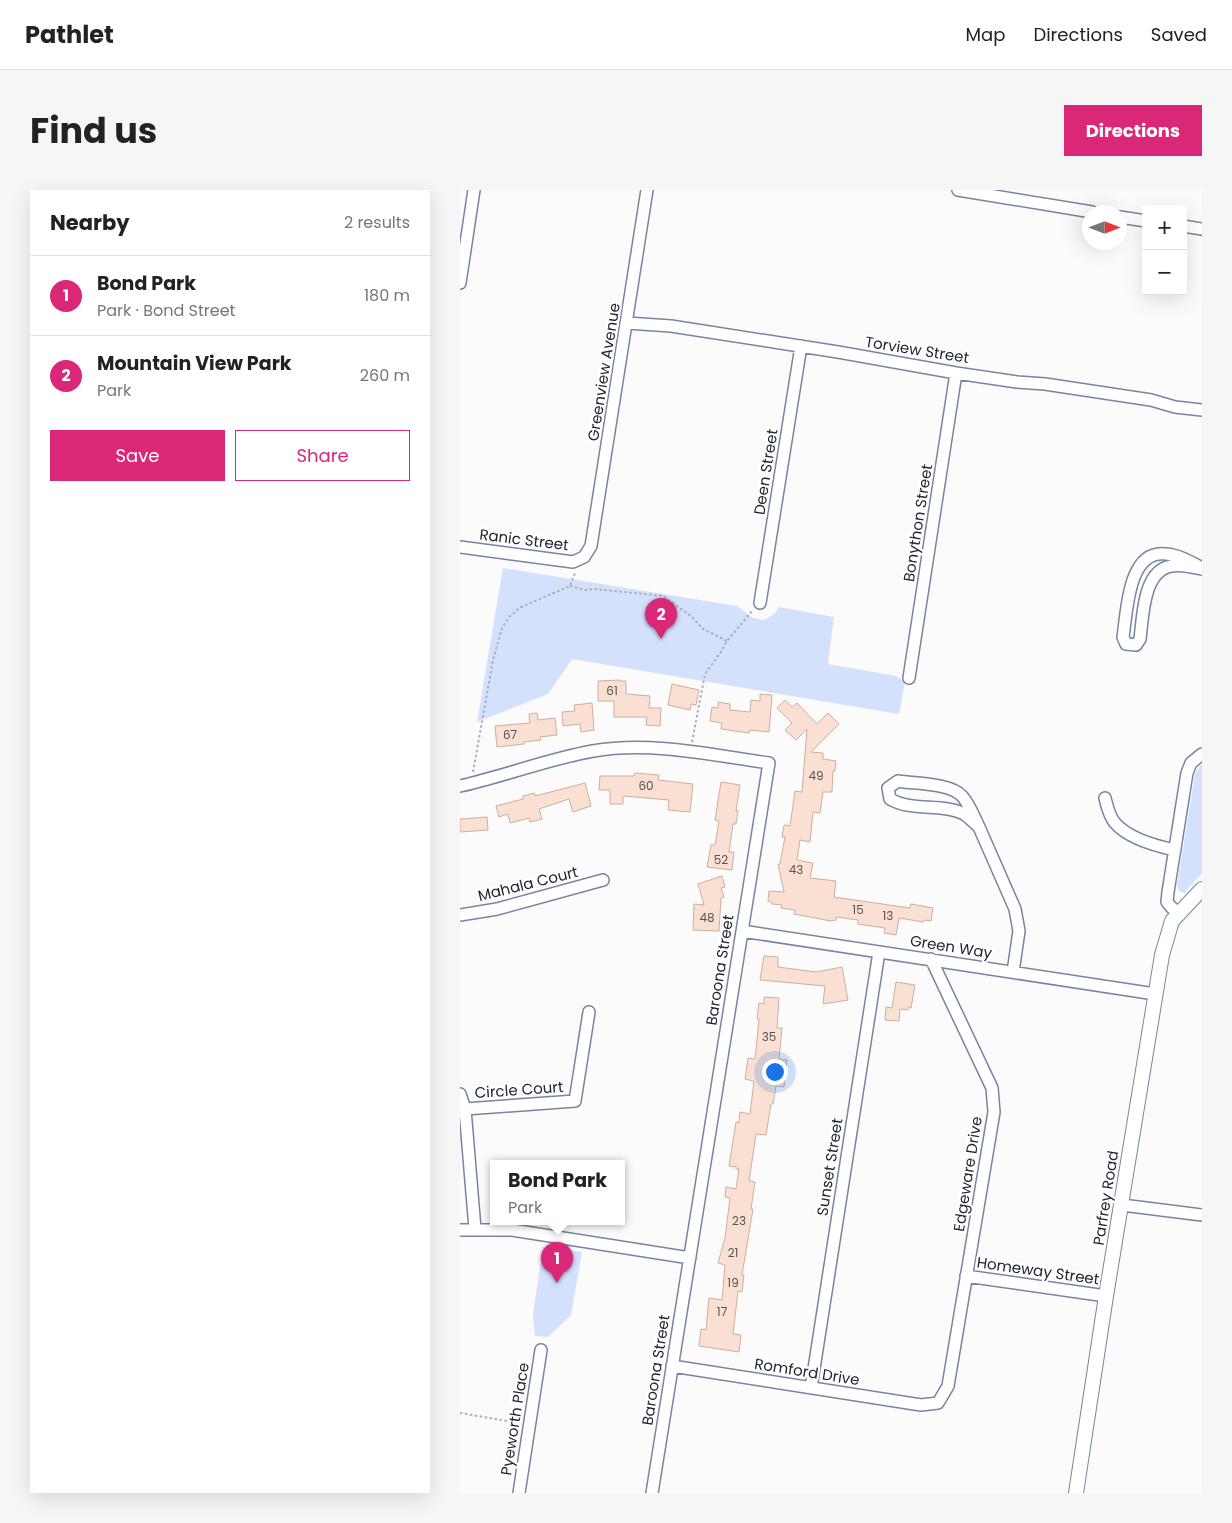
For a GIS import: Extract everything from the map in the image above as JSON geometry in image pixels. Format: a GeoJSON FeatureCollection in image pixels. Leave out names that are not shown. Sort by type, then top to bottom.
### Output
{"type":"FeatureCollection","features":[{"type":"Feature","properties":{"kind":"main road","name":"Parfrey Road"},"geometry":{"type":"LineString","coordinates":[[1076,1493],[1155,994],[1167,933],[1172,921],[1202,889]]}},
{"type":"Feature","properties":{"kind":"street"},"geometry":{"type":"LineString","coordinates":[[460,283],[474,190]]}},
{"type":"Feature","properties":{"kind":"street","name":"Greenview Avenue"},"geometry":{"type":"LineString","coordinates":[[584,557],[591,546],[647,190]]}},
{"type":"Feature","properties":{"kind":"street"},"geometry":{"type":"LineString","coordinates":[[958,190],[1082,210]]}},
{"type":"Feature","properties":{"kind":"street"},"geometry":{"type":"LineString","coordinates":[[1127,218],[1142,220]]}},
{"type":"Feature","properties":{"kind":"street"},"geometry":{"type":"LineString","coordinates":[[1187,227],[1202,229]]}},
{"type":"Feature","properties":{"kind":"street","name":"Torview Street"},"geometry":{"type":"LineString","coordinates":[[627,323],[671,326],[956,372],[1141,398],[1202,410]]}},
{"type":"Feature","properties":{"kind":"street","name":"Deen Street"},"geometry":{"type":"LineString","coordinates":[[760,603],[801,346]]}},
{"type":"Feature","properties":{"kind":"street","name":"Bonython Street"},"geometry":{"type":"LineString","coordinates":[[909,678],[956,372]]}},
{"type":"Feature","properties":{"kind":"street","name":"Ranic Street"},"geometry":{"type":"LineString","coordinates":[[460,547],[573,562],[584,557]]}},
{"type":"Feature","properties":{"kind":"street"},"geometry":{"type":"LineString","coordinates":[[1164,553],[1202,568],[1181,565],[1172,566],[1158,572],[1150,582],[1140,639],[1136,645],[1126,644],[1123,637],[1135,572],[1139,565],[1155,555],[1164,553]]}},
{"type":"Feature","properties":{"kind":"street","name":"Baroona Street"},"geometry":{"type":"LineString","coordinates":[[466,785],[594,751],[634,748],[691,752],[769,763],[652,1493]]}},
{"type":"Feature","properties":{"kind":"street"},"geometry":{"type":"LineString","coordinates":[[1180,913],[1167,902],[1174,850],[1187,773],[1191,763],[1202,754]]}},
{"type":"Feature","properties":{"kind":"street"},"geometry":{"type":"LineString","coordinates":[[979,828],[964,814],[899,804],[890,799],[888,788],[898,782],[949,788],[961,795],[965,800],[979,828],[1015,910],[1019,930],[1013,972]]}},
{"type":"Feature","properties":{"kind":"street"},"geometry":{"type":"LineString","coordinates":[[1105,798],[1108,811],[1114,822],[1124,831],[1152,844],[1174,850]]}},
{"type":"Feature","properties":{"kind":"street","name":"Mahala Court"},"geometry":{"type":"LineString","coordinates":[[460,915],[497,909],[603,880]]}},
{"type":"Feature","properties":{"kind":"street","name":"Green Way"},"geometry":{"type":"LineString","coordinates":[[742,931],[1155,994]]}},
{"type":"Feature","properties":{"kind":"street","name":"Sunset Street"},"geometry":{"type":"LineString","coordinates":[[811,1388],[879,952]]}},
{"type":"Feature","properties":{"kind":"street","name":"Edgeware Drive"},"geometry":{"type":"LineString","coordinates":[[931,959],[992,1088],[994,1112],[948,1386],[938,1403]]}},
{"type":"Feature","properties":{"kind":"street","name":"Circle Court"},"geometry":{"type":"LineString","coordinates":[[465,1109],[575,1101],[589,1012]]}},
{"type":"Feature","properties":{"kind":"street"},"geometry":{"type":"LineString","coordinates":[[460,1094],[465,1109],[475,1229]]}},
{"type":"Feature","properties":{"kind":"street"},"geometry":{"type":"LineString","coordinates":[[1122,1205],[1202,1215]]}},
{"type":"Feature","properties":{"kind":"street"},"geometry":{"type":"LineString","coordinates":[[460,1230],[528,1232],[690,1258]]}},
{"type":"Feature","properties":{"kind":"street","name":"Homeway Street"},"geometry":{"type":"LineString","coordinates":[[966,1276],[1106,1296]]}},
{"type":"Feature","properties":{"kind":"street","name":"Pyeworth Place"},"geometry":{"type":"LineString","coordinates":[[519,1493],[541,1350]]}},
{"type":"Feature","properties":{"kind":"street","name":"Romford Drive"},"geometry":{"type":"LineString","coordinates":[[672,1366],[921,1406],[938,1403]]}},
{"type":"Feature","properties":{"kind":"path"},"geometry":{"type":"LineString","coordinates":[[570,586],[576,572],[573,562]]}},
{"type":"Feature","properties":{"kind":"path"},"geometry":{"type":"LineString","coordinates":[[466,785],[493,660],[502,628],[510,616],[521,607],[570,586],[585,590],[595,589],[663,596],[691,616],[703,629],[727,641]]}},
{"type":"Feature","properties":{"kind":"path"},"geometry":{"type":"LineString","coordinates":[[691,752],[705,674],[727,641],[760,603]]}},
{"type":"Feature","properties":{"kind":"path"},"geometry":{"type":"LineString","coordinates":[[460,1413],[529,1424]]}},
{"type":"Feature","properties":{"kind":"shaded area"},"geometry":{"type":"Polygon","coordinates":[[[503,568],[737,606],[753,618],[764,620],[774,614],[779,607],[834,617],[828,664],[896,676],[905,682],[899,714],[572,659],[548,694],[477,722],[503,568]]]}},
{"type":"Feature","properties":{"kind":"shaded area"},"geometry":{"type":"Polygon","coordinates":[[[1202,764],[1202,873],[1184,893],[1179,891],[1177,886],[1195,774],[1202,764]]]}},
{"type":"Feature","properties":{"kind":"shaded area"},"geometry":{"type":"Polygon","coordinates":[[[543,1247],[582,1252],[571,1315],[548,1337],[535,1336],[533,1314],[543,1247]]]}},
{"type":"Feature","properties":{"kind":"building"},"geometry":{"type":"Polygon","coordinates":[[[598,681],[626,681],[626,694],[650,696],[649,708],[661,708],[660,726],[646,725],[647,717],[614,717],[614,701],[598,701],[598,681]]]}},
{"type":"Feature","properties":{"kind":"building"},"geometry":{"type":"Polygon","coordinates":[[[672,684],[699,690],[696,705],[691,704],[690,710],[668,705],[672,684]]]}},
{"type":"Feature","properties":{"kind":"building"},"geometry":{"type":"Polygon","coordinates":[[[760,694],[772,695],[769,732],[750,730],[749,733],[721,729],[722,723],[710,721],[712,707],[718,708],[718,702],[730,704],[730,710],[750,712],[751,700],[760,701],[760,694]]]}},
{"type":"Feature","properties":{"kind":"building"},"geometry":{"type":"Polygon","coordinates":[[[785,700],[792,707],[797,703],[817,724],[828,713],[839,724],[811,752],[823,753],[823,759],[836,761],[835,771],[833,771],[832,792],[823,792],[820,813],[813,812],[810,842],[800,840],[797,860],[813,863],[810,878],[836,881],[834,897],[910,908],[911,904],[933,908],[931,921],[924,920],[923,922],[899,918],[896,935],[884,933],[885,928],[858,924],[858,920],[836,917],[836,920],[831,921],[794,914],[795,910],[781,908],[782,905],[772,904],[772,902],[768,901],[769,891],[784,892],[778,864],[780,864],[785,837],[782,837],[784,825],[790,826],[795,791],[802,792],[807,729],[796,740],[785,730],[792,723],[777,708],[785,700]]]}},
{"type":"Feature","properties":{"kind":"building"},"geometry":{"type":"Polygon","coordinates":[[[592,703],[594,730],[581,732],[580,724],[563,726],[562,712],[575,711],[574,705],[592,703]]]}},
{"type":"Feature","properties":{"kind":"building"},"geometry":{"type":"Polygon","coordinates":[[[537,713],[538,720],[555,718],[557,735],[540,737],[541,740],[524,742],[524,744],[497,747],[495,726],[530,723],[529,714],[537,713]]]}},
{"type":"Feature","properties":{"kind":"building"},"geometry":{"type":"Polygon","coordinates":[[[635,773],[659,775],[658,780],[693,784],[690,812],[668,810],[669,800],[623,796],[623,804],[610,804],[610,790],[599,790],[600,776],[634,776],[635,773]]]}},
{"type":"Feature","properties":{"kind":"building"},"geometry":{"type":"Polygon","coordinates":[[[721,782],[740,785],[736,824],[733,824],[729,852],[734,852],[732,870],[707,867],[711,845],[715,845],[719,821],[715,820],[721,782]]]}},
{"type":"Feature","properties":{"kind":"building"},"geometry":{"type":"Polygon","coordinates":[[[585,783],[591,806],[573,812],[569,799],[539,809],[542,819],[530,822],[529,818],[510,823],[508,814],[499,817],[496,806],[523,799],[523,796],[534,793],[535,796],[585,783]]]}},
{"type":"Feature","properties":{"kind":"building"},"geometry":{"type":"Polygon","coordinates":[[[487,817],[488,830],[460,832],[460,819],[487,817]]]}},
{"type":"Feature","properties":{"kind":"building"},"geometry":{"type":"Polygon","coordinates":[[[722,876],[725,887],[721,888],[724,897],[721,898],[719,931],[693,930],[694,904],[704,905],[698,884],[722,876]]]}},
{"type":"Feature","properties":{"kind":"building"},"geometry":{"type":"Polygon","coordinates":[[[764,956],[778,957],[778,967],[816,972],[842,967],[848,1000],[823,1004],[825,986],[760,980],[764,956]]]}},
{"type":"Feature","properties":{"kind":"building"},"geometry":{"type":"Polygon","coordinates":[[[896,982],[915,985],[911,1008],[908,1007],[908,1010],[900,1009],[899,1021],[885,1020],[886,1007],[892,1008],[896,982]]]}},
{"type":"Feature","properties":{"kind":"building"},"geometry":{"type":"Polygon","coordinates":[[[764,997],[779,998],[777,1028],[782,1028],[779,1059],[787,1060],[784,1087],[776,1086],[766,1135],[756,1134],[749,1181],[755,1182],[751,1209],[753,1209],[742,1275],[744,1275],[742,1292],[738,1291],[733,1334],[741,1335],[739,1352],[699,1346],[701,1329],[706,1330],[709,1298],[722,1300],[725,1265],[718,1263],[725,1238],[730,1198],[725,1197],[726,1187],[736,1189],[739,1169],[729,1166],[736,1122],[739,1123],[740,1112],[750,1114],[754,1081],[745,1079],[748,1058],[755,1059],[759,1003],[764,1004],[764,997]]]}},
{"type":"Feature","properties":{"kind":"place","name":"Mountain View Park"},"geometry":{"type":"Point","coordinates":[661,639]}},
{"type":"Feature","properties":{"kind":"place","name":"Bond Park"},"geometry":{"type":"Point","coordinates":[557,1283]}}]}
